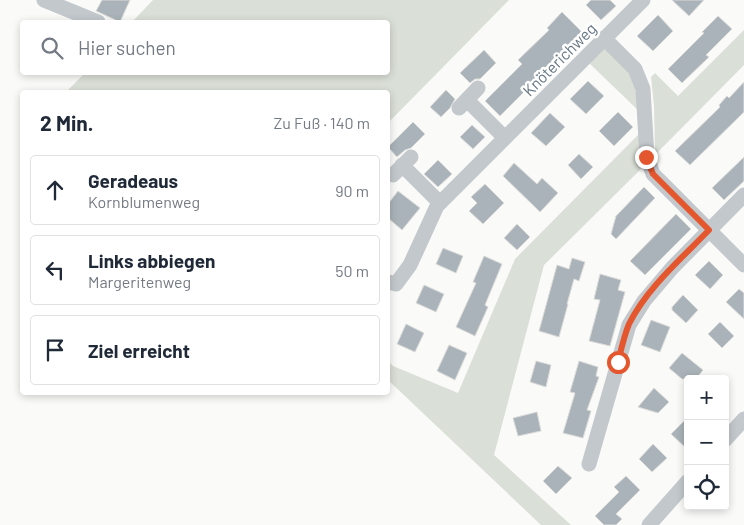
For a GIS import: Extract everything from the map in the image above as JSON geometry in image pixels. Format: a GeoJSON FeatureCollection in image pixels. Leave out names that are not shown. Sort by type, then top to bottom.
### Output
{"type":"FeatureCollection","features":[{"type":"Feature","properties":{"kind":"street"},"geometry":{"type":"LineString","coordinates":[[44,0],[93,20]]}},
{"type":"Feature","properties":{"kind":"street","name":"Knöterichweg"},"geometry":{"type":"LineString","coordinates":[[390,282],[396,284],[410,265],[440,203],[639,1]]}},
{"type":"Feature","properties":{"kind":"street"},"geometry":{"type":"LineString","coordinates":[[604,38],[635,69],[643,90],[646,157],[653,174],[744,265]]}},
{"type":"Feature","properties":{"kind":"street"},"geometry":{"type":"LineString","coordinates":[[478,88],[463,104],[505,138]]}},
{"type":"Feature","properties":{"kind":"street"},"geometry":{"type":"LineString","coordinates":[[402,165],[440,203]]}},
{"type":"Feature","properties":{"kind":"street"},"geometry":{"type":"LineString","coordinates":[[589,464],[628,325],[651,292],[744,195]]}},
{"type":"Feature","properties":{"kind":"street"},"geometry":{"type":"LineString","coordinates":[[729,436],[744,419]]}},
{"type":"Feature","properties":{"kind":"street"},"geometry":{"type":"LineString","coordinates":[[649,525],[684,486]]}},
{"type":"Feature","properties":{"kind":"shaded area"},"geometry":{"type":"Polygon","coordinates":[[[153,0],[509,0],[390,121],[390,90],[68,90],[83,75],[390,75],[390,20],[134,20],[153,0]]]}},
{"type":"Feature","properties":{"kind":"shaded area"},"geometry":{"type":"Polygon","coordinates":[[[744,30],[744,65],[655,155],[654,106],[651,77],[655,73],[678,96],[744,30]]]}},
{"type":"Feature","properties":{"kind":"shaded area"},"geometry":{"type":"Polygon","coordinates":[[[602,49],[608,49],[632,72],[640,112],[589,63],[602,49]]]}},
{"type":"Feature","properties":{"kind":"shaded area"},"geometry":{"type":"Polygon","coordinates":[[[639,134],[643,167],[544,265],[494,455],[571,525],[541,525],[390,382],[390,363],[393,366],[458,393],[515,259],[639,134]]]}},
{"type":"Feature","properties":{"kind":"building"},"geometry":{"type":"Polygon","coordinates":[[[102,0],[130,0],[121,20],[116,20],[96,11],[102,0]]]}},
{"type":"Feature","properties":{"kind":"building"},"geometry":{"type":"Polygon","coordinates":[[[591,0],[610,0],[616,6],[601,20],[586,5],[591,0]]]}},
{"type":"Feature","properties":{"kind":"building"},"geometry":{"type":"Polygon","coordinates":[[[672,0],[704,0],[689,16],[672,0]]]}},
{"type":"Feature","properties":{"kind":"building"},"geometry":{"type":"Polygon","coordinates":[[[562,12],[583,33],[500,116],[485,101],[522,64],[518,60],[549,30],[547,28],[562,12]]]}},
{"type":"Feature","properties":{"kind":"building"},"geometry":{"type":"Polygon","coordinates":[[[658,15],[673,31],[653,51],[637,36],[658,15]]]}},
{"type":"Feature","properties":{"kind":"building"},"geometry":{"type":"Polygon","coordinates":[[[718,16],[732,29],[706,55],[709,57],[682,83],[668,69],[718,16]]]}},
{"type":"Feature","properties":{"kind":"building"},"geometry":{"type":"Polygon","coordinates":[[[484,50],[496,63],[480,79],[475,79],[470,83],[460,73],[484,50]]]}},
{"type":"Feature","properties":{"kind":"building"},"geometry":{"type":"Polygon","coordinates":[[[588,81],[604,96],[586,114],[570,99],[588,81]]]}},
{"type":"Feature","properties":{"kind":"building"},"geometry":{"type":"Polygon","coordinates":[[[744,82],[744,112],[690,165],[675,151],[720,107],[719,105],[727,96],[729,98],[744,82]]]}},
{"type":"Feature","properties":{"kind":"building"},"geometry":{"type":"Polygon","coordinates":[[[446,90],[455,99],[450,108],[441,117],[430,107],[446,90]]]}},
{"type":"Feature","properties":{"kind":"building"},"geometry":{"type":"Polygon","coordinates":[[[618,112],[633,127],[614,146],[599,131],[618,112]]]}},
{"type":"Feature","properties":{"kind":"building"},"geometry":{"type":"Polygon","coordinates":[[[550,113],[565,127],[546,146],[531,133],[550,113]]]}},
{"type":"Feature","properties":{"kind":"building"},"geometry":{"type":"Polygon","coordinates":[[[413,122],[425,134],[411,148],[405,150],[397,157],[390,149],[390,145],[413,122]]]}},
{"type":"Feature","properties":{"kind":"building"},"geometry":{"type":"Polygon","coordinates":[[[472,125],[485,137],[473,149],[460,137],[472,125]]]}},
{"type":"Feature","properties":{"kind":"building"},"geometry":{"type":"Polygon","coordinates":[[[579,154],[593,167],[581,179],[568,165],[579,154]]]}},
{"type":"Feature","properties":{"kind":"building"},"geometry":{"type":"Polygon","coordinates":[[[744,157],[744,181],[724,200],[712,188],[744,157]]]}},
{"type":"Feature","properties":{"kind":"building"},"geometry":{"type":"Polygon","coordinates":[[[438,160],[452,174],[438,187],[424,174],[438,160]]]}},
{"type":"Feature","properties":{"kind":"building"},"geometry":{"type":"Polygon","coordinates":[[[514,163],[537,184],[542,178],[558,193],[540,212],[503,176],[514,163]]]}},
{"type":"Feature","properties":{"kind":"building"},"geometry":{"type":"Polygon","coordinates":[[[485,184],[504,203],[483,224],[469,211],[477,203],[471,197],[485,184]]]}},
{"type":"Feature","properties":{"kind":"building"},"geometry":{"type":"Polygon","coordinates":[[[644,187],[655,198],[616,239],[611,234],[616,216],[644,187]]]}},
{"type":"Feature","properties":{"kind":"building"},"geometry":{"type":"Polygon","coordinates":[[[398,191],[420,208],[402,230],[390,220],[390,201],[398,191]]]}},
{"type":"Feature","properties":{"kind":"building"},"geometry":{"type":"Polygon","coordinates":[[[676,214],[691,229],[645,275],[630,261],[676,214]]]}},
{"type":"Feature","properties":{"kind":"building"},"geometry":{"type":"Polygon","coordinates":[[[517,224],[530,237],[517,250],[504,238],[517,224]]]}},
{"type":"Feature","properties":{"kind":"building"},"geometry":{"type":"Polygon","coordinates":[[[443,248],[463,256],[456,273],[436,264],[443,248]]]}},
{"type":"Feature","properties":{"kind":"building"},"geometry":{"type":"Polygon","coordinates":[[[484,256],[502,264],[485,305],[488,307],[475,336],[456,327],[476,283],[473,282],[484,256]]]}},
{"type":"Feature","properties":{"kind":"building"},"geometry":{"type":"Polygon","coordinates":[[[572,258],[585,262],[579,281],[574,279],[559,337],[539,331],[557,265],[569,269],[572,258]]]}},
{"type":"Feature","properties":{"kind":"building"},"geometry":{"type":"Polygon","coordinates":[[[709,261],[723,275],[710,289],[695,275],[709,261]]]}},
{"type":"Feature","properties":{"kind":"building"},"geometry":{"type":"Polygon","coordinates":[[[600,274],[621,280],[618,290],[625,292],[610,346],[589,341],[600,300],[594,299],[600,274]]]}},
{"type":"Feature","properties":{"kind":"building"},"geometry":{"type":"Polygon","coordinates":[[[424,285],[444,294],[436,312],[416,303],[424,285]]]}},
{"type":"Feature","properties":{"kind":"building"},"geometry":{"type":"Polygon","coordinates":[[[739,289],[744,293],[744,319],[726,302],[739,289]]]}},
{"type":"Feature","properties":{"kind":"building"},"geometry":{"type":"Polygon","coordinates":[[[683,295],[698,310],[686,323],[672,310],[672,307],[683,295]]]}},
{"type":"Feature","properties":{"kind":"building"},"geometry":{"type":"Polygon","coordinates":[[[651,320],[670,327],[660,352],[641,345],[651,320]]]}},
{"type":"Feature","properties":{"kind":"building"},"geometry":{"type":"Polygon","coordinates":[[[720,322],[734,336],[722,348],[708,334],[720,322]]]}},
{"type":"Feature","properties":{"kind":"building"},"geometry":{"type":"Polygon","coordinates":[[[406,324],[424,333],[415,352],[397,344],[406,324]]]}},
{"type":"Feature","properties":{"kind":"building"},"geometry":{"type":"Polygon","coordinates":[[[449,345],[467,353],[455,380],[437,371],[449,345]]]}},
{"type":"Feature","properties":{"kind":"building"},"geometry":{"type":"Polygon","coordinates":[[[682,353],[703,370],[699,375],[684,375],[684,379],[682,379],[669,368],[682,353]]]}},
{"type":"Feature","properties":{"kind":"building"},"geometry":{"type":"Polygon","coordinates":[[[536,361],[551,365],[546,387],[530,382],[536,361]]]}},
{"type":"Feature","properties":{"kind":"building"},"geometry":{"type":"Polygon","coordinates":[[[579,361],[598,367],[596,376],[599,377],[587,410],[591,411],[583,438],[563,433],[575,393],[570,392],[579,361]]]}},
{"type":"Feature","properties":{"kind":"building"},"geometry":{"type":"Polygon","coordinates":[[[654,388],[669,402],[658,413],[638,407],[654,388]]]}},
{"type":"Feature","properties":{"kind":"building"},"geometry":{"type":"Polygon","coordinates":[[[537,412],[541,431],[518,436],[513,418],[537,412]]]}},
{"type":"Feature","properties":{"kind":"building"},"geometry":{"type":"Polygon","coordinates":[[[684,421],[684,446],[671,434],[684,421]]]}},
{"type":"Feature","properties":{"kind":"building"},"geometry":{"type":"Polygon","coordinates":[[[653,444],[667,458],[652,472],[639,459],[653,444]]]}},
{"type":"Feature","properties":{"kind":"building"},"geometry":{"type":"Polygon","coordinates":[[[558,466],[572,478],[556,494],[543,481],[558,466]]]}},
{"type":"Feature","properties":{"kind":"building"},"geometry":{"type":"Polygon","coordinates":[[[626,476],[640,490],[616,514],[622,519],[616,525],[604,525],[595,516],[619,492],[614,487],[626,476]]]}},
{"type":"Feature","properties":{"kind":"route"},"geometry":{"type":"LineString","coordinates":[[618,362],[628,325],[644,301],[672,268],[709,230],[653,174],[646,157]]}}]}
